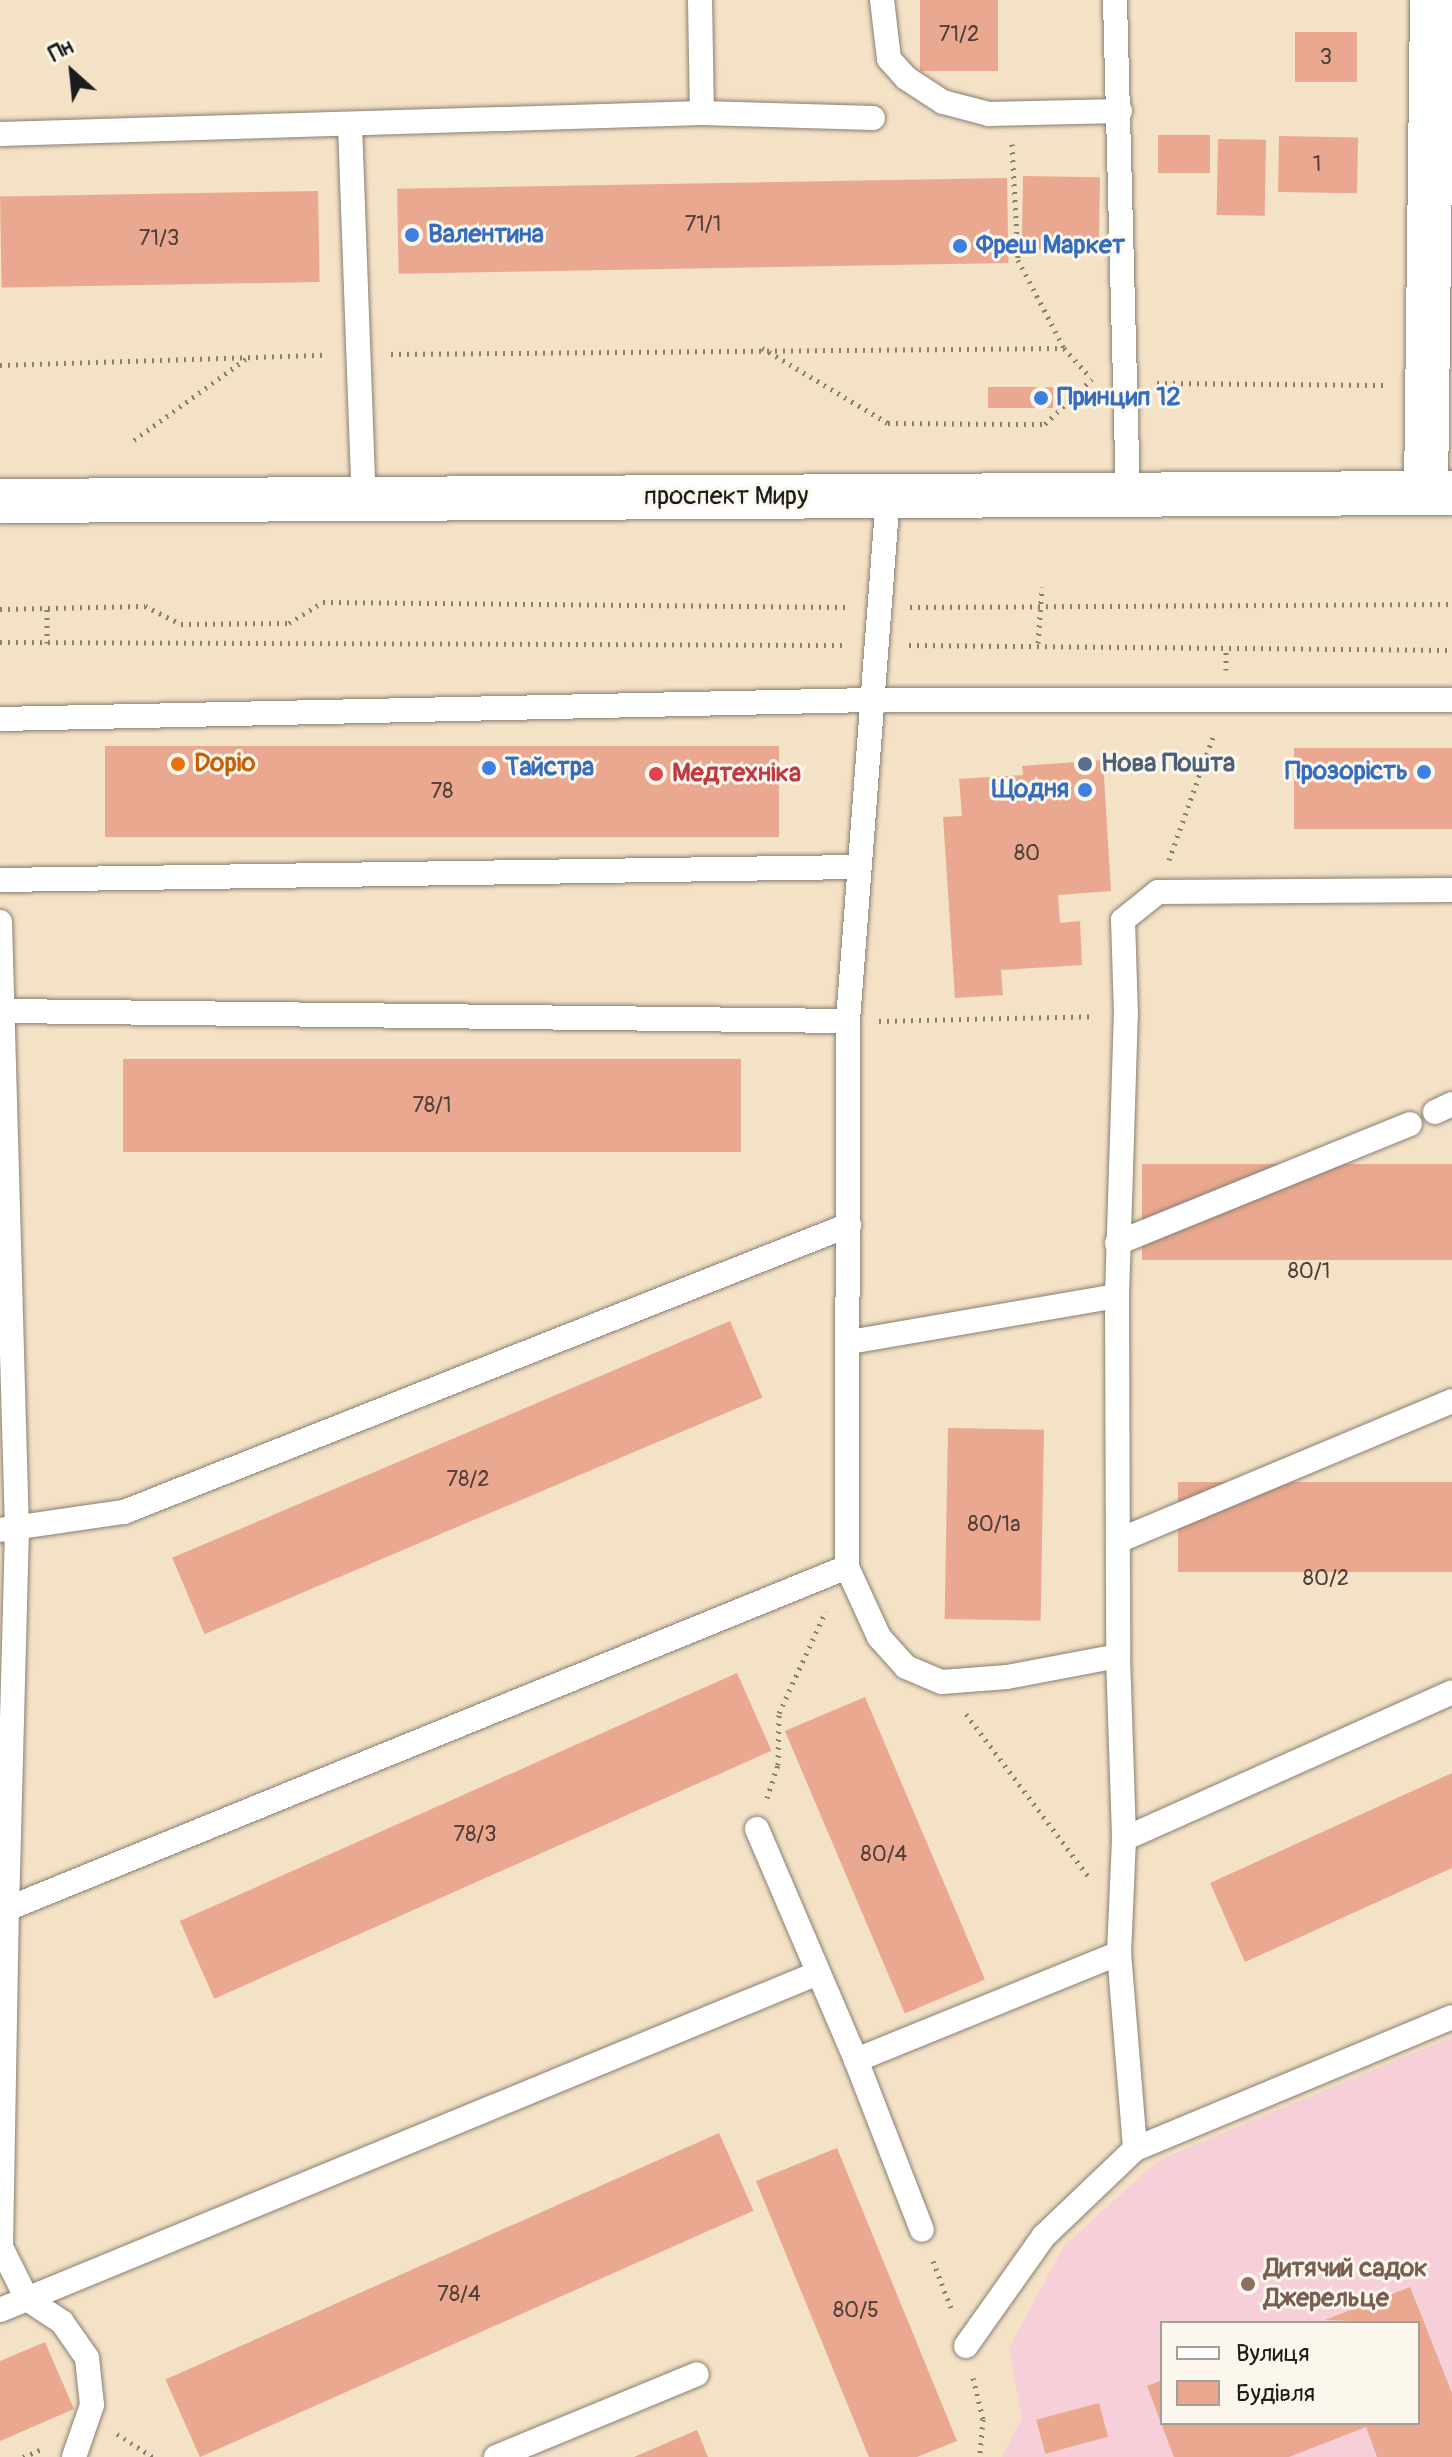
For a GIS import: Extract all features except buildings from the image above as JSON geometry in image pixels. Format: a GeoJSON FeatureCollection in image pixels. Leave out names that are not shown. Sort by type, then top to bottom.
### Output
{"type":"FeatureCollection","features":[{"type":"Feature","properties":{"kind":"main road"},"geometry":{"type":"LineString","coordinates":[[1432,0],[1430,385],[1439,493]]}},
{"type":"Feature","properties":{"kind":"main road","name":"проспект Миру"},"geometry":{"type":"LineString","coordinates":[[0,501],[1439,493]]}},
{"type":"Feature","properties":{"kind":"lane"},"geometry":{"type":"LineString","coordinates":[[700,0],[702,113]]}},
{"type":"Feature","properties":{"kind":"lane"},"geometry":{"type":"LineString","coordinates":[[882,0],[889,59],[906,78],[943,102],[989,114],[1120,111]]}},
{"type":"Feature","properties":{"kind":"lane"},"geometry":{"type":"LineString","coordinates":[[1115,0],[1128,494]]}},
{"type":"Feature","properties":{"kind":"lane"},"geometry":{"type":"LineString","coordinates":[[0,134],[702,113],[873,118]]}},
{"type":"Feature","properties":{"kind":"lane"},"geometry":{"type":"LineString","coordinates":[[350,125],[355,355],[364,499]]}},
{"type":"Feature","properties":{"kind":"lane"},"geometry":{"type":"LineString","coordinates":[[888,496],[848,1021],[850,1342],[847,1567],[879,1637],[906,1667],[942,1682],[1007,1677],[1118,1656]]}},
{"type":"Feature","properties":{"kind":"lane"},"geometry":{"type":"LineString","coordinates":[[0,719],[873,700],[1452,700]]}},
{"type":"Feature","properties":{"kind":"lane"},"geometry":{"type":"LineString","coordinates":[[0,880],[859,867]]}},
{"type":"Feature","properties":{"kind":"lane"},"geometry":{"type":"LineString","coordinates":[[1135,2149],[1119,1953],[1124,1839],[1118,1656],[1117,1243],[1126,1015],[1123,920],[1158,892],[1452,890]]}},
{"type":"Feature","properties":{"kind":"lane"},"geometry":{"type":"LineString","coordinates":[[0,922],[4,1011],[8,1529],[7,1909],[1,2247],[27,2299],[62,2322],[87,2358],[94,2382],[85,2433],[74,2457]]}},
{"type":"Feature","properties":{"kind":"lane"},"geometry":{"type":"LineString","coordinates":[[4,1011],[848,1021]]}},
{"type":"Feature","properties":{"kind":"lane"},"geometry":{"type":"LineString","coordinates":[[1117,1243],[1410,1124]]}},
{"type":"Feature","properties":{"kind":"lane"},"geometry":{"type":"LineString","coordinates":[[8,1529],[124,1512],[849,1225]]}},
{"type":"Feature","properties":{"kind":"lane"},"geometry":{"type":"LineString","coordinates":[[850,1342],[1117,1296]]}},
{"type":"Feature","properties":{"kind":"lane"},"geometry":{"type":"LineString","coordinates":[[1120,1540],[1452,1401]]}},
{"type":"Feature","properties":{"kind":"lane"},"geometry":{"type":"LineString","coordinates":[[7,1909],[847,1567]]}},
{"type":"Feature","properties":{"kind":"lane"},"geometry":{"type":"LineString","coordinates":[[1124,1839],[1452,1692]]}},
{"type":"Feature","properties":{"kind":"lane"},"geometry":{"type":"LineString","coordinates":[[757,1829],[856,2060],[922,2230]]}},
{"type":"Feature","properties":{"kind":"lane"},"geometry":{"type":"LineString","coordinates":[[856,2060],[1119,1953]]}},
{"type":"Feature","properties":{"kind":"lane"},"geometry":{"type":"LineString","coordinates":[[0,2310],[818,1973]]}},
{"type":"Feature","properties":{"kind":"lane"},"geometry":{"type":"LineString","coordinates":[[966,2346],[1044,2236],[1135,2149],[1452,2017]]}},
{"type":"Feature","properties":{"kind":"lane"},"geometry":{"type":"LineString","coordinates":[[496,2457],[697,2374]]}},
{"type":"Feature","properties":{"kind":"path"},"geometry":{"type":"LineString","coordinates":[[1011,114],[1018,260],[1064,348],[1092,379],[1125,383],[1430,385]]}},
{"type":"Feature","properties":{"kind":"path"},"geometry":{"type":"LineString","coordinates":[[0,365],[761,348],[1064,348]]}},
{"type":"Feature","properties":{"kind":"path"},"geometry":{"type":"LineString","coordinates":[[761,348],[888,423],[1045,424],[1092,379]]}},
{"type":"Feature","properties":{"kind":"path"},"geometry":{"type":"LineString","coordinates":[[134,440],[248,358]]}},
{"type":"Feature","properties":{"kind":"path"},"geometry":{"type":"LineString","coordinates":[[1038,643],[1042,587]]}},
{"type":"Feature","properties":{"kind":"path"},"geometry":{"type":"LineString","coordinates":[[0,609],[145,606],[181,624],[212,624],[289,623],[323,602],[881,607],[1452,604]]}},
{"type":"Feature","properties":{"kind":"path"},"geometry":{"type":"LineString","coordinates":[[47,609],[47,643]]}},
{"type":"Feature","properties":{"kind":"path"},"geometry":{"type":"LineString","coordinates":[[0,642],[1038,643],[1226,651],[1452,650]]}},
{"type":"Feature","properties":{"kind":"path"},"geometry":{"type":"LineString","coordinates":[[1158,892],[1225,702],[1226,651]]}},
{"type":"Feature","properties":{"kind":"path"},"geometry":{"type":"LineString","coordinates":[[848,1021],[1126,1015]]}},
{"type":"Feature","properties":{"kind":"path"},"geometry":{"type":"LineString","coordinates":[[757,1829],[778,1765],[779,1713],[847,1567]]}},
{"type":"Feature","properties":{"kind":"path"},"geometry":{"type":"LineString","coordinates":[[942,1682],[1120,1917]]}},
{"type":"Feature","properties":{"kind":"path"},"geometry":{"type":"LineString","coordinates":[[922,2230],[966,2346],[983,2419],[980,2457]]}},
{"type":"Feature","properties":{"kind":"path"},"geometry":{"type":"LineString","coordinates":[[85,2433],[121,2435],[153,2457]]}},
{"type":"Feature","properties":{"kind":"shaded area","name":"Дитячий садок Джерельце"},"geometry":{"type":"Polygon","coordinates":[[[1452,2037],[1452,2457],[1002,2457],[1022,2418],[1009,2348],[1064,2246],[1159,2160],[1452,2037]]]}},
{"type":"Feature","properties":{"kind":"place","name":"Валентина"},"geometry":{"type":"Point","coordinates":[412,235]}},
{"type":"Feature","properties":{"kind":"place","name":"Фреш Маркет"},"geometry":{"type":"Point","coordinates":[960,246]}},
{"type":"Feature","properties":{"kind":"place","name":"Принцип 12"},"geometry":{"type":"Point","coordinates":[1041,398]}},
{"type":"Feature","properties":{"kind":"place","name":"Dopio"},"geometry":{"type":"Point","coordinates":[178,764]}},
{"type":"Feature","properties":{"kind":"place","name":"Нова Пошта"},"geometry":{"type":"Point","coordinates":[1085,764]}},
{"type":"Feature","properties":{"kind":"place","name":"Тайстра"},"geometry":{"type":"Point","coordinates":[489,768]}},
{"type":"Feature","properties":{"kind":"place","name":"Прозорість"},"geometry":{"type":"Point","coordinates":[1424,772]}},
{"type":"Feature","properties":{"kind":"place","name":"Медтехніка"},"geometry":{"type":"Point","coordinates":[656,774]}},
{"type":"Feature","properties":{"kind":"place","name":"Щодня"},"geometry":{"type":"Point","coordinates":[1085,790]}},
{"type":"Feature","properties":{"kind":"place","name":"Дитячий садок Джерельце"},"geometry":{"type":"Point","coordinates":[1248,2284]}}]}
